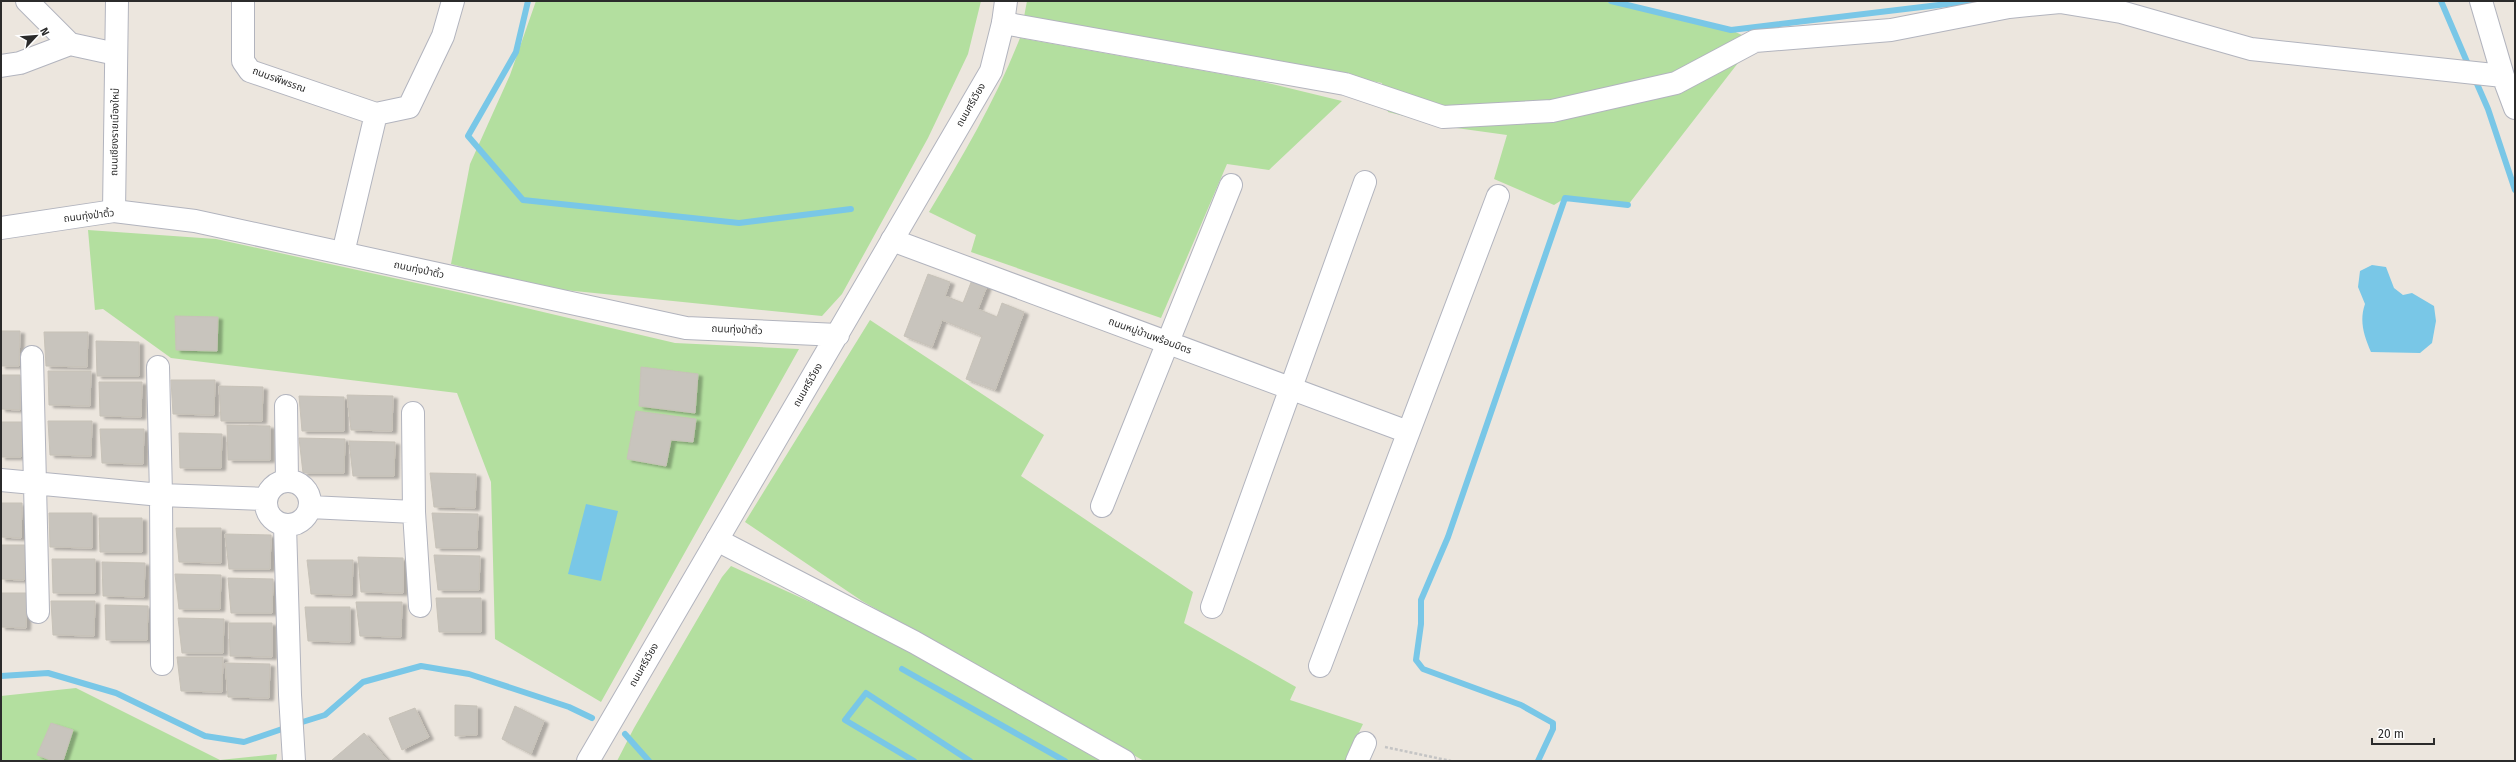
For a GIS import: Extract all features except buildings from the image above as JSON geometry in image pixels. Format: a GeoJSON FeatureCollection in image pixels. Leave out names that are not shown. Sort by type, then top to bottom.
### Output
{"type":"FeatureCollection","features":[{"type":"Feature","properties":{"kind":"street"},"geometry":{"type":"LineString","coordinates":[[27,1],[70,44],[116,54]]}},
{"type":"Feature","properties":{"kind":"street","name":"ถนนเชียงรายเมืองใหม่"},"geometry":{"type":"LineString","coordinates":[[114,211],[117,1]]}},
{"type":"Feature","properties":{"kind":"street","name":"ถนนรพีพรรณ"},"geometry":{"type":"LineString","coordinates":[[243,1],[243,61],[250,71],[376,114]]}},
{"type":"Feature","properties":{"kind":"street"},"geometry":{"type":"LineString","coordinates":[[343,253],[376,114],[410,107],[443,36],[453,1]]}},
{"type":"Feature","properties":{"kind":"street","name":"ถนนศรีเวียง"},"geometry":{"type":"LineString","coordinates":[[588,761],[991,71],[1003,23],[1006,1]]}},
{"type":"Feature","properties":{"kind":"street"},"geometry":{"type":"LineString","coordinates":[[2482,1],[2503,76],[2515,108]]}},
{"type":"Feature","properties":{"kind":"street"},"geometry":{"type":"LineString","coordinates":[[1003,23],[1346,84],[1443,116],[1552,111],[1676,83],[1755,41],[1890,30],[2009,7],[2060,2],[2121,12],[2251,49],[2503,76]]}},
{"type":"Feature","properties":{"kind":"street"},"geometry":{"type":"LineString","coordinates":[[1,66],[20,63],[70,44]]}},
{"type":"Feature","properties":{"kind":"street"},"geometry":{"type":"LineString","coordinates":[[1212,607],[1365,182]]}},
{"type":"Feature","properties":{"kind":"street"},"geometry":{"type":"LineString","coordinates":[[1102,506],[1231,185]]}},
{"type":"Feature","properties":{"kind":"street"},"geometry":{"type":"LineString","coordinates":[[1320,666],[1498,196]]}},
{"type":"Feature","properties":{"kind":"street","name":"ถนนทุ่งป่าติ้ว"},"geometry":{"type":"LineString","coordinates":[[1,228],[114,211],[195,221],[686,328],[838,335]]}},
{"type":"Feature","properties":{"kind":"street","name":"ถนนหมู่บ้านพร้อมมิตร"},"geometry":{"type":"LineString","coordinates":[[892,240],[1408,432]]}},
{"type":"Feature","properties":{"kind":"street"},"geometry":{"type":"LineString","coordinates":[[32,357],[38,612]]}},
{"type":"Feature","properties":{"kind":"street"},"geometry":{"type":"LineString","coordinates":[[158,367],[162,495],[162,664]]}},
{"type":"Feature","properties":{"kind":"street"},"geometry":{"type":"LineString","coordinates":[[286,406],[287,481]]}},
{"type":"Feature","properties":{"kind":"street"},"geometry":{"type":"LineString","coordinates":[[413,413],[414,512],[420,606]]}},
{"type":"Feature","properties":{"kind":"street"},"geometry":{"type":"LineString","coordinates":[[1,480],[162,495],[266,499]]}},
{"type":"Feature","properties":{"kind":"street"},"geometry":{"type":"LineString","coordinates":[[287,481],[302,486],[307,492],[310,507],[303,520],[296,524],[285,525],[274,521],[269,515],[266,499],[273,486],[287,481]]}},
{"type":"Feature","properties":{"kind":"street"},"geometry":{"type":"LineString","coordinates":[[310,507],[414,512]]}},
{"type":"Feature","properties":{"kind":"street"},"geometry":{"type":"LineString","coordinates":[[285,525],[290,695],[294,759]]}},
{"type":"Feature","properties":{"kind":"street"},"geometry":{"type":"LineString","coordinates":[[718,540],[914,642],[1124,761]]}},
{"type":"Feature","properties":{"kind":"path"},"geometry":{"type":"LineString","coordinates":[[1361,752],[1451,761]]}},
{"type":"Feature","properties":{"kind":"green space"},"geometry":{"type":"Polygon","coordinates":[[[536,1],[981,1],[968,54],[928,138],[842,294],[822,316],[545,288],[451,264],[470,164],[510,75],[536,1]]]}},
{"type":"Feature","properties":{"kind":"green space"},"geometry":{"type":"Polygon","coordinates":[[[1027,1],[1603,1],[1731,30],[1755,41],[1628,205],[1565,198],[1554,205],[1494,179],[1507,135],[1449,127],[1388,112],[1382,83],[1024,17],[1027,1]]]}},
{"type":"Feature","properties":{"kind":"green space"},"geometry":{"type":"Polygon","coordinates":[[[1020,38],[1255,80],[1342,101],[1269,170],[1227,164],[1161,318],[971,252],[976,235],[929,212],[978,127],[1000,84],[1020,38]]]}},
{"type":"Feature","properties":{"kind":"green space"},"geometry":{"type":"Polygon","coordinates":[[[88,230],[216,239],[462,293],[675,343],[799,349],[601,702],[495,639],[491,482],[457,393],[171,358],[103,309],[95,310],[88,230]]]}},
{"type":"Feature","properties":{"kind":"green space"},"geometry":{"type":"Polygon","coordinates":[[[870,320],[1044,435],[1021,476],[1193,592],[1184,623],[1296,687],[1290,700],[1363,724],[1345,761],[1144,761],[862,601],[745,522],[870,320]]]}},
{"type":"Feature","properties":{"kind":"green space"},"geometry":{"type":"Polygon","coordinates":[[[731,566],[940,661],[1116,761],[617,761],[634,728],[722,577],[731,566]]]}},
{"type":"Feature","properties":{"kind":"green space"},"geometry":{"type":"Polygon","coordinates":[[[76,688],[220,760],[277,754],[276,761],[1,761],[1,696],[76,688]]]}},
{"type":"Feature","properties":{"kind":"water"},"geometry":{"type":"Polygon","coordinates":[[[2372,265],[2386,267],[2394,288],[2403,295],[2412,293],[2434,306],[2436,321],[2432,343],[2420,353],[2371,352],[2366,340],[2362,322],[2365,304],[2358,287],[2360,271],[2372,265]]]}},
{"type":"Feature","properties":{"kind":"water"},"geometry":{"type":"Polygon","coordinates":[[[586,504],[618,511],[601,581],[568,574],[586,504]]]}},
{"type":"Feature","properties":{"kind":"waterway"},"geometry":{"type":"LineString","coordinates":[[528,1],[516,52],[468,136],[523,200],[739,223],[851,209]]}},
{"type":"Feature","properties":{"kind":"waterway"},"geometry":{"type":"LineString","coordinates":[[1611,1],[1731,30],[1972,1]]}},
{"type":"Feature","properties":{"kind":"waterway"},"geometry":{"type":"LineString","coordinates":[[2441,1],[2470,69]]}},
{"type":"Feature","properties":{"kind":"waterway"},"geometry":{"type":"LineString","coordinates":[[2474,77],[2488,109],[2515,190]]}},
{"type":"Feature","properties":{"kind":"waterway"},"geometry":{"type":"LineString","coordinates":[[1538,761],[1553,729],[1553,723],[1521,705],[1423,669],[1416,660],[1421,624],[1421,600],[1448,537],[1565,198],[1628,205]]}},
{"type":"Feature","properties":{"kind":"waterway"},"geometry":{"type":"LineString","coordinates":[[296,724],[325,715],[363,682],[421,666],[469,674],[569,707],[592,718]]}},
{"type":"Feature","properties":{"kind":"waterway"},"geometry":{"type":"LineString","coordinates":[[902,669],[1065,761]]}},
{"type":"Feature","properties":{"kind":"waterway"},"geometry":{"type":"LineString","coordinates":[[1,676],[48,673],[116,693],[205,736],[244,742],[288,727]]}},
{"type":"Feature","properties":{"kind":"waterway"},"geometry":{"type":"LineString","coordinates":[[914,761],[845,720],[866,693],[970,761]]}},
{"type":"Feature","properties":{"kind":"waterway"},"geometry":{"type":"LineString","coordinates":[[625,734],[649,761]]}}]}
